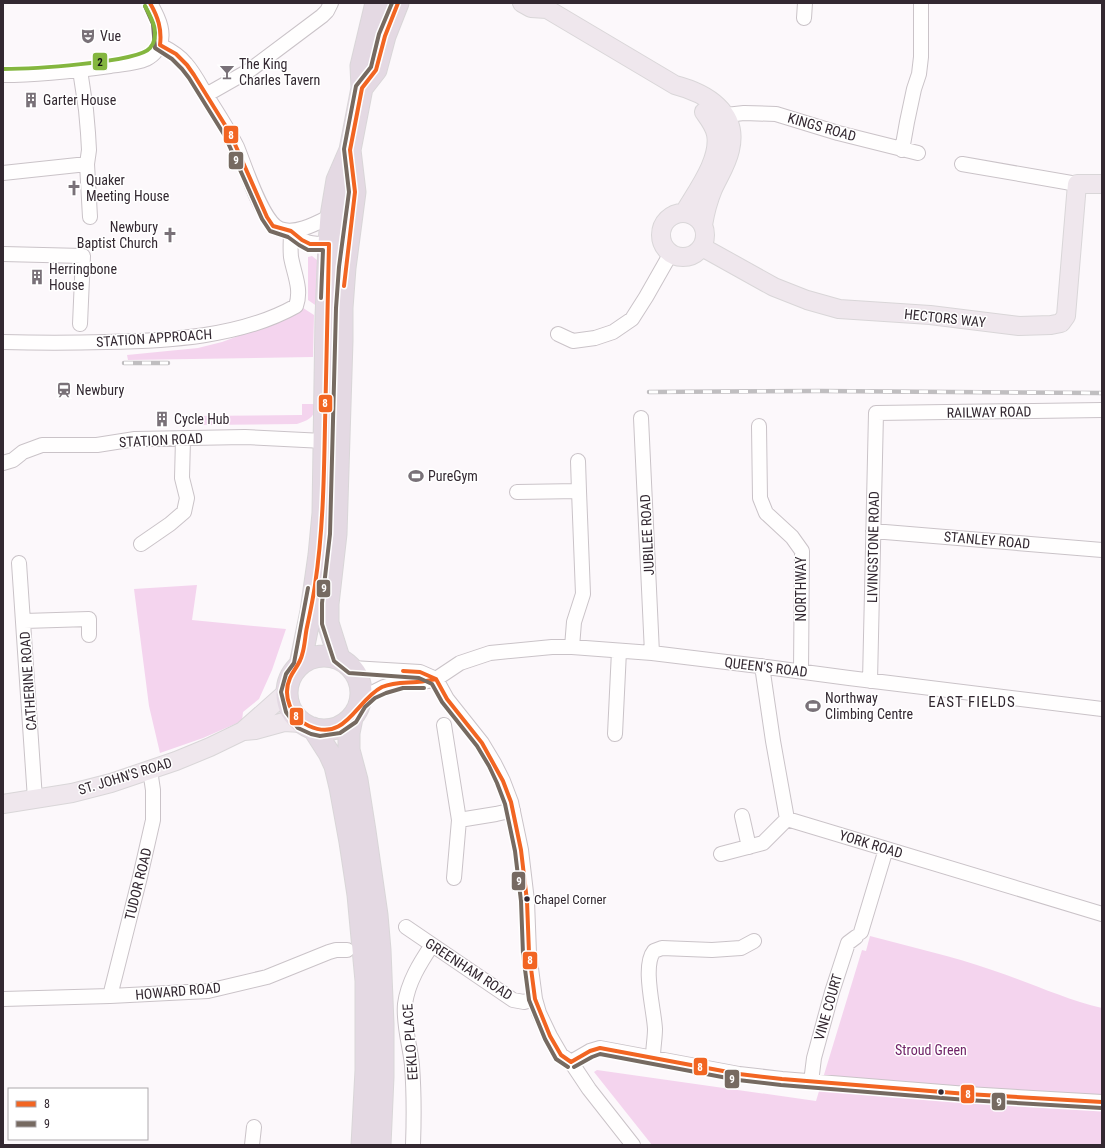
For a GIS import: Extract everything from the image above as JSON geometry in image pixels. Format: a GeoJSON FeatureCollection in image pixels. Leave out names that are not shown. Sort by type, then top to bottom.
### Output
{"type":"FeatureCollection","features":[{"type":"Feature","properties":{"kind":"highway"},"geometry":{"type":"LineString","coordinates":[[376,3],[360,66],[362,88],[350,150],[337,180],[331,216],[329,244],[334,341],[332,411],[336,534],[328,604],[328,623],[345,663],[360,681],[361,688],[349,733],[349,750],[357,780],[366,830],[380,950],[383,1024],[383,1077],[380,1145]]}},
{"type":"Feature","properties":{"kind":"highway"},"geometry":{"type":"LineString","coordinates":[[362,88],[376,70],[385,36],[398,3]]}},
{"type":"Feature","properties":{"kind":"highway"},"geometry":{"type":"LineString","coordinates":[[334,341],[342,302],[355,192],[350,150]]}},
{"type":"Feature","properties":{"kind":"highway"},"geometry":{"type":"LineString","coordinates":[[329,244],[338,238],[341,232],[347,196],[354,180]]}},
{"type":"Feature","properties":{"kind":"highway"},"geometry":{"type":"LineString","coordinates":[[300,665],[320,555],[323,513],[324,441],[332,411]]}},
{"type":"Feature","properties":{"kind":"highway"},"geometry":{"type":"LineString","coordinates":[[345,663],[329,656],[318,656],[308,659],[300,665],[291,677],[287,692],[291,709],[308,725],[329,753],[335,766],[350,842],[358,895],[366,981],[366,1070],[362,1145]]}},
{"type":"Feature","properties":{"kind":"highway"},"geometry":{"type":"LineString","coordinates":[[308,725],[322,730],[334,728],[346,723],[356,710]]}},
{"type":"Feature","properties":{"kind":"main road","name":"KINGS ROAD"},"geometry":{"type":"LineString","coordinates":[[522,3],[531,8],[544,6],[675,86],[688,89],[704,96],[732,115]]}},
{"type":"Feature","properties":{"kind":"main road","name":"KINGS ROAD"},"geometry":{"type":"LineString","coordinates":[[675,86],[682,96],[704,112],[732,115]]}},
{"type":"Feature","properties":{"kind":"main road"},"geometry":{"type":"LineString","coordinates":[[684,213],[704,179],[711,164],[715,149],[716,140],[714,128],[704,112]]}},
{"type":"Feature","properties":{"kind":"main road"},"geometry":{"type":"LineString","coordinates":[[703,225],[693,215],[684,213],[672,217],[663,226],[662,238],[667,249],[671,253],[684,257],[691,256],[702,247],[705,236],[703,225],[710,198],[723,170],[731,143],[730,126],[732,115]]}},
{"type":"Feature","properties":{"kind":"main road"},"geometry":{"type":"LineString","coordinates":[[1077,184],[1102,184]]}},
{"type":"Feature","properties":{"kind":"main road","name":"HECTORS WAY"},"geometry":{"type":"LineString","coordinates":[[702,247],[774,287],[807,300],[839,309],[930,315],[1019,326],[1051,325],[1061,323],[1066,316],[1077,184]]}},
{"type":"Feature","properties":{"kind":"main road","name":"ST. JOHN'S ROAD"},"geometry":{"type":"LineString","coordinates":[[3,804],[72,792],[110,783],[150,770],[210,747],[243,731],[287,692]]}},
{"type":"Feature","properties":{"kind":"main road","name":"ST. JOHN'S ROAD"},"geometry":{"type":"LineString","coordinates":[[243,731],[255,730],[284,722],[308,725]]}},
{"type":"Feature","properties":{"kind":"street"},"geometry":{"type":"LineString","coordinates":[[3,75],[33,75],[80,70],[141,61],[152,56],[160,45],[161,33],[160,24],[150,3]]}},
{"type":"Feature","properties":{"kind":"street"},"geometry":{"type":"LineString","coordinates":[[206,95],[250,70],[322,16],[327,11],[330,3]]}},
{"type":"Feature","properties":{"kind":"street"},"geometry":{"type":"LineString","coordinates":[[804,18],[805,3]]}},
{"type":"Feature","properties":{"kind":"street"},"geometry":{"type":"LineString","coordinates":[[902,150],[911,102],[919,74],[921,57],[920,3]]}},
{"type":"Feature","properties":{"kind":"street"},"geometry":{"type":"LineString","coordinates":[[160,45],[176,54],[187,65],[230,133],[266,217],[273,226],[291,231],[315,224],[331,216]]}},
{"type":"Feature","properties":{"kind":"street"},"geometry":{"type":"LineString","coordinates":[[80,70],[88,134],[89,150],[87,164],[90,217]]}},
{"type":"Feature","properties":{"kind":"street","name":"KINGS ROAD"},"geometry":{"type":"LineString","coordinates":[[732,115],[744,113],[768,113],[781,115],[825,129],[918,153]]}},
{"type":"Feature","properties":{"kind":"street"},"geometry":{"type":"LineString","coordinates":[[3,173],[87,164]]}},
{"type":"Feature","properties":{"kind":"street"},"geometry":{"type":"LineString","coordinates":[[962,164],[1077,184]]}},
{"type":"Feature","properties":{"kind":"street"},"geometry":{"type":"LineString","coordinates":[[291,231],[302,240],[310,244],[329,244]]}},
{"type":"Feature","properties":{"kind":"street","name":"STATION APPROACH"},"geometry":{"type":"LineString","coordinates":[[3,342],[79,343],[141,341],[224,332],[266,320],[296,306],[298,301],[297,279],[291,258],[291,231]]}},
{"type":"Feature","properties":{"kind":"street"},"geometry":{"type":"LineString","coordinates":[[558,334],[573,341],[595,338],[613,332],[632,319],[671,253]]}},
{"type":"Feature","properties":{"kind":"street"},"geometry":{"type":"LineString","coordinates":[[3,254],[83,256],[80,324]]}},
{"type":"Feature","properties":{"kind":"street","name":"RAILWAY ROAD"},"geometry":{"type":"LineString","coordinates":[[876,413],[1102,410]]}},
{"type":"Feature","properties":{"kind":"street","name":"LIVINGSTONE ROAD"},"geometry":{"type":"LineString","coordinates":[[870,681],[876,413]]}},
{"type":"Feature","properties":{"kind":"street","name":"JUBILEE ROAD"},"geometry":{"type":"LineString","coordinates":[[641,418],[652,653]]}},
{"type":"Feature","properties":{"kind":"street","name":"NORTHWAY"},"geometry":{"type":"LineString","coordinates":[[760,426],[760,498],[766,513],[792,537],[802,551],[801,671]]}},
{"type":"Feature","properties":{"kind":"street","name":"STATION ROAD"},"geometry":{"type":"LineString","coordinates":[[3,463],[13,460],[23,452],[42,445],[97,445],[135,439],[245,437],[324,441]]}},
{"type":"Feature","properties":{"kind":"street"},"geometry":{"type":"LineString","coordinates":[[141,544],[170,524],[184,512],[187,498],[182,478],[183,439]]}},
{"type":"Feature","properties":{"kind":"street"},"geometry":{"type":"LineString","coordinates":[[572,647],[574,622],[583,594],[578,461]]}},
{"type":"Feature","properties":{"kind":"street"},"geometry":{"type":"LineString","coordinates":[[517,492],[579,491]]}},
{"type":"Feature","properties":{"kind":"street","name":"STANLEY ROAD"},"geometry":{"type":"LineString","coordinates":[[873,531],[1102,550]]}},
{"type":"Feature","properties":{"kind":"street","name":"CATHERINE ROAD"},"geometry":{"type":"LineString","coordinates":[[19,563],[36,799]]}},
{"type":"Feature","properties":{"kind":"street"},"geometry":{"type":"LineString","coordinates":[[24,621],[89,619],[89,635]]}},
{"type":"Feature","properties":{"kind":"street","name":"QUEEN'S ROAD"},"geometry":{"type":"LineString","coordinates":[[436,679],[460,662],[490,653],[552,647],[572,647],[652,653],[1102,709]]}},
{"type":"Feature","properties":{"kind":"street"},"geometry":{"type":"LineString","coordinates":[[615,734],[619,651]]}},
{"type":"Feature","properties":{"kind":"street"},"geometry":{"type":"LineString","coordinates":[[345,663],[420,672],[436,679]]}},
{"type":"Feature","properties":{"kind":"street"},"geometry":{"type":"LineString","coordinates":[[721,854],[763,843],[787,819],[772,741],[762,666]]}},
{"type":"Feature","properties":{"kind":"street"},"geometry":{"type":"LineString","coordinates":[[356,710],[372,693],[393,684],[402,682],[419,683],[436,679]]}},
{"type":"Feature","properties":{"kind":"street","name":"GREENHAM ROAD"},"geometry":{"type":"LineString","coordinates":[[436,679],[447,698],[482,744],[494,763],[503,781],[513,810],[521,850],[524,875],[529,953],[535,999],[550,1036],[561,1055],[570,1062],[633,1145]]}},
{"type":"Feature","properties":{"kind":"street"},"geometry":{"type":"LineString","coordinates":[[444,725],[459,820],[454,878]]}},
{"type":"Feature","properties":{"kind":"street","name":"TUDOR ROAD"},"geometry":{"type":"LineString","coordinates":[[110,996],[153,820],[153,790],[150,770]]}},
{"type":"Feature","properties":{"kind":"street"},"geometry":{"type":"LineString","coordinates":[[459,820],[513,810]]}},
{"type":"Feature","properties":{"kind":"street"},"geometry":{"type":"LineString","coordinates":[[742,816],[749,847]]}},
{"type":"Feature","properties":{"kind":"street","name":"YORK ROAD"},"geometry":{"type":"LineString","coordinates":[[787,819],[1102,914]]}},
{"type":"Feature","properties":{"kind":"street","name":"VINE COURT"},"geometry":{"type":"LineString","coordinates":[[811,1082],[814,1058],[834,985],[848,943],[858,935],[886,849]]}},
{"type":"Feature","properties":{"kind":"street","name":"GREENHAM ROAD"},"geometry":{"type":"LineString","coordinates":[[406,927],[513,1000],[524,1002],[535,999]]}},
{"type":"Feature","properties":{"kind":"street"},"geometry":{"type":"LineString","coordinates":[[653,1057],[655,1030],[648,961],[654,951],[662,948],[712,950],[741,948],[754,941]]}},
{"type":"Feature","properties":{"kind":"street","name":"EEKLO PLACE"},"geometry":{"type":"LineString","coordinates":[[413,1145],[414,1109],[412,1064],[406,1028],[405,1004],[417,966],[432,946]]}},
{"type":"Feature","properties":{"kind":"street","name":"HOWARD ROAD"},"geometry":{"type":"LineString","coordinates":[[3,999],[208,991],[267,977],[329,952],[336,950],[347,950]]}},
{"type":"Feature","properties":{"kind":"street"},"geometry":{"type":"LineString","coordinates":[[570,1062],[590,1051],[600,1048],[739,1074],[811,1082],[967,1094],[1102,1102]]}},
{"type":"Feature","properties":{"kind":"street"},"geometry":{"type":"LineString","coordinates":[[252,1145],[254,1127]]}},
{"type":"Feature","properties":{"kind":"green space"},"geometry":{"type":"Polygon","coordinates":[[[312,256],[317,260],[318,266],[318,307],[308,300],[308,257],[312,256]]]}},
{"type":"Feature","properties":{"kind":"green space"},"geometry":{"type":"Polygon","coordinates":[[[300,306],[314,315],[313,357],[128,360],[127,355],[198,348],[222,342],[293,316],[300,306]]]}},
{"type":"Feature","properties":{"kind":"green space"},"geometry":{"type":"Polygon","coordinates":[[[302,404],[314,404],[314,412],[311,417],[297,424],[190,425],[190,416],[302,415],[302,404]]]}},
{"type":"Feature","properties":{"kind":"green space"},"geometry":{"type":"Polygon","coordinates":[[[197,585],[192,620],[286,629],[272,670],[259,699],[243,712],[242,721],[203,738],[160,753],[149,706],[134,589],[197,585]]]}},
{"type":"Feature","properties":{"kind":"green space","name":"Stroud Green"},"geometry":{"type":"Polygon","coordinates":[[[870,936],[977,965],[1074,1000],[1102,1008],[1102,1145],[652,1145],[594,1072],[597,1070],[816,1101],[862,950],[866,951],[870,936]]]}},
{"type":"Feature","properties":{"kind":"railway"},"geometry":{"type":"LineString","coordinates":[[124,363],[168,363]]}},
{"type":"Feature","properties":{"kind":"railway"},"geometry":{"type":"LineString","coordinates":[[649,392],[820,391],[1102,393]]}},
{"type":"Feature","properties":{"kind":"transit line","name":"8"},"geometry":{"type":"LineString","coordinates":[[150,3],[159,23],[160,45],[176,54],[194,75],[230,133],[267,217],[273,226],[291,231],[302,240],[310,244],[329,244],[323,505],[320,545],[303,652],[288,685],[287,692],[290,706],[297,718],[309,726],[322,730],[332,729],[342,725],[373,693],[386,685],[395,683],[422,682],[436,679]]}},
{"type":"Feature","properties":{"kind":"transit line","name":"9"},"geometry":{"type":"LineString","coordinates":[[392,3],[379,34],[371,67],[356,86],[344,149],[349,192],[339,267],[336,308],[330,534],[322,603],[322,624],[334,661],[349,673],[419,678],[432,684],[442,702],[477,746],[489,766],[505,804],[515,851],[521,901],[523,954],[529,1000],[545,1039],[556,1059],[568,1067]]}},
{"type":"Feature","properties":{"kind":"transit line","name":"8"},"geometry":{"type":"LineString","coordinates":[[344,286],[355,192],[350,150],[362,88],[376,70],[385,36],[398,3]]}},
{"type":"Feature","properties":{"kind":"transit line","name":"9"},"geometry":{"type":"LineString","coordinates":[[145,6],[153,24],[155,48],[172,59],[189,78],[225,136],[262,219],[270,231],[288,237],[308,250],[323,250],[321,298]]}},
{"type":"Feature","properties":{"kind":"transit line","name":"2"},"geometry":{"type":"LineString","coordinates":[[3,69],[81,64],[125,58],[141,53],[150,48],[155,38],[154,27],[145,6]]}},
{"type":"Feature","properties":{"kind":"transit line","name":"9"},"geometry":{"type":"LineString","coordinates":[[308,588],[294,663],[286,674],[281,692],[286,712],[298,728],[320,736],[340,733],[356,722],[365,707],[375,698],[403,688],[424,688]]}},
{"type":"Feature","properties":{"kind":"transit line","name":"8"},"geometry":{"type":"LineString","coordinates":[[403,671],[420,672],[436,679],[447,699],[482,743],[503,781],[511,802],[521,850],[527,901],[529,953],[535,999],[550,1036],[561,1055],[571,1062]]}},
{"type":"Feature","properties":{"kind":"transit line","name":"8"},"geometry":{"type":"LineString","coordinates":[[571,1062],[590,1051],[600,1048],[739,1074],[782,1079],[967,1094],[1102,1102]]}},
{"type":"Feature","properties":{"kind":"transit line","name":"9"},"geometry":{"type":"LineString","coordinates":[[574,1067],[600,1054],[738,1080],[781,1085],[967,1100],[1102,1108]]}},
{"type":"Feature","properties":{"kind":"place","name":"Vue"},"geometry":{"type":"Point","coordinates":[88,36]}},
{"type":"Feature","properties":{"kind":"place","name":"The King Charles Tavern"},"geometry":{"type":"Point","coordinates":[227,72]}},
{"type":"Feature","properties":{"kind":"place","name":"Garter House"},"geometry":{"type":"Point","coordinates":[31,100]}},
{"type":"Feature","properties":{"kind":"place","name":"Quaker Meeting House"},"geometry":{"type":"Point","coordinates":[74,188]}},
{"type":"Feature","properties":{"kind":"place","name":"Newbury Baptist Church"},"geometry":{"type":"Point","coordinates":[170,235]}},
{"type":"Feature","properties":{"kind":"place","name":"Herringbone House"},"geometry":{"type":"Point","coordinates":[37,277]}},
{"type":"Feature","properties":{"kind":"place","name":"Newbury"},"geometry":{"type":"Point","coordinates":[64,390]}},
{"type":"Feature","properties":{"kind":"place","name":"Cycle Hub"},"geometry":{"type":"Point","coordinates":[162,419]}},
{"type":"Feature","properties":{"kind":"place","name":"PureGym"},"geometry":{"type":"Point","coordinates":[416,476]}},
{"type":"Feature","properties":{"kind":"place","name":"Northway Climbing Centre"},"geometry":{"type":"Point","coordinates":[813,706]}},
{"type":"Feature","properties":{"kind":"place","name":"Chapel Corner"},"geometry":{"type":"Point","coordinates":[527,899]}},
{"type":"Feature","properties":{"kind":"district","name":"EAST FIELDS"},"geometry":{"type":"Point","coordinates":[972,702]}}]}
